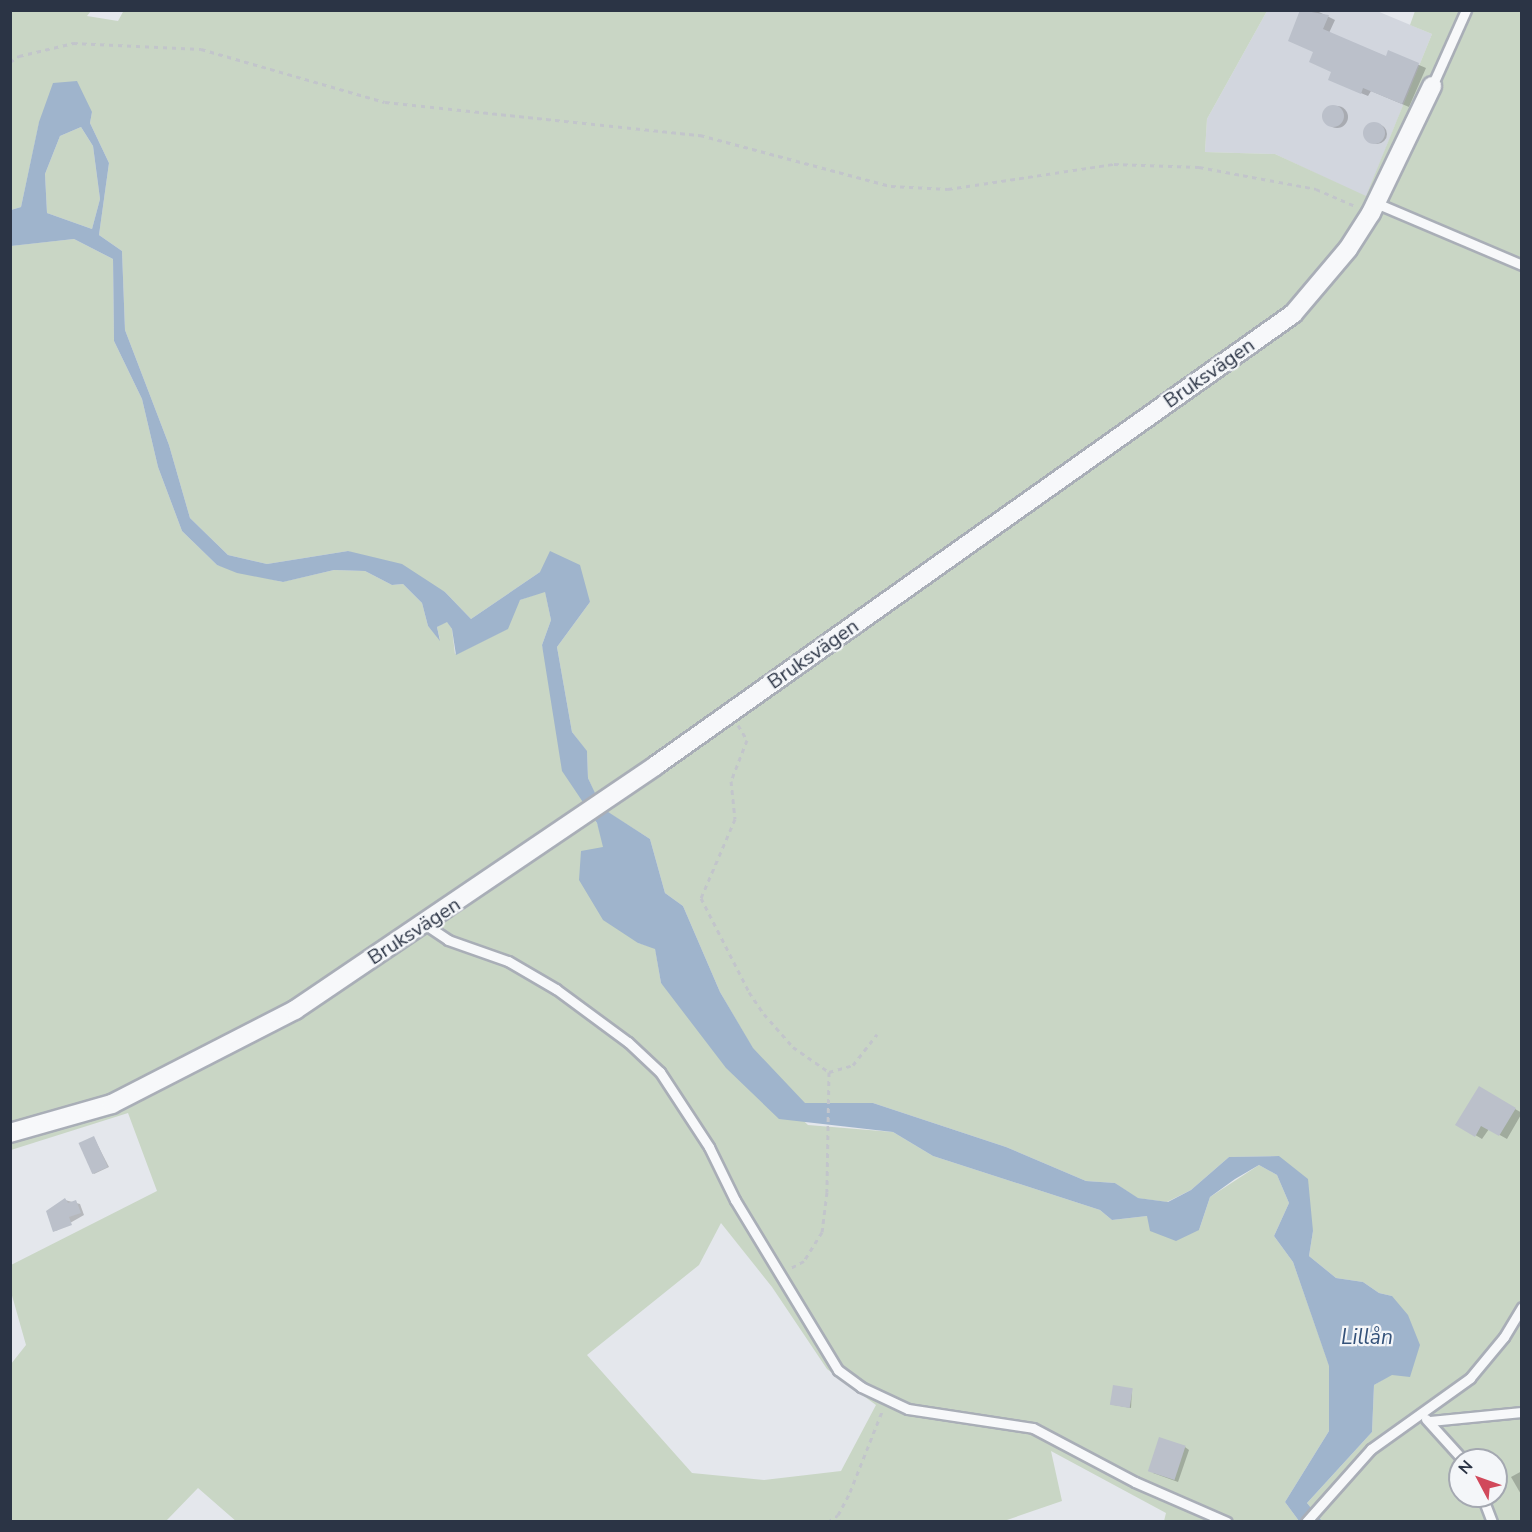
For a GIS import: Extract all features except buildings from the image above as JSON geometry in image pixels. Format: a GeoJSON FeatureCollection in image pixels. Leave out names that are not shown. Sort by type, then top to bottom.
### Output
{"type":"FeatureCollection","features":[{"type":"Feature","properties":{"kind":"street","name":"Bruksvägen"},"geometry":{"type":"LineString","coordinates":[[10,1133],[112,1104],[201,1061],[295,1010],[426,925],[1293,314],[1348,249],[1374,208],[1432,86]]}},
{"type":"Feature","properties":{"kind":"lane","name":"Bruksvägen"},"geometry":{"type":"LineString","coordinates":[[1432,86],[1466,10]]}},
{"type":"Feature","properties":{"kind":"lane"},"geometry":{"type":"LineString","coordinates":[[1374,208],[1521,265]]}},
{"type":"Feature","properties":{"kind":"lane"},"geometry":{"type":"LineString","coordinates":[[426,925],[448,940],[508,961],[556,989],[628,1042],[660,1072],[709,1147],[777,1272],[838,1370],[887,1400],[908,1409],[1033,1428],[1144,1486],[1227,1521]]}},
{"type":"Feature","properties":{"kind":"lane"},"geometry":{"type":"LineString","coordinates":[[1306,1521],[1371,1449],[1470,1378],[1504,1337],[1521,1307]]}},
{"type":"Feature","properties":{"kind":"lane"},"geometry":{"type":"LineString","coordinates":[[1430,1421],[1521,1412]]}},
{"type":"Feature","properties":{"kind":"lane"},"geometry":{"type":"LineString","coordinates":[[1419,1416],[1430,1421],[1453,1448]]}},
{"type":"Feature","properties":{"kind":"path"},"geometry":{"type":"LineString","coordinates":[[10,62],[18,56],[73,43],[201,49],[385,102],[700,135],[891,186],[948,189],[1114,164],[1199,167],[1316,189],[1374,208]]}},
{"type":"Feature","properties":{"kind":"path"},"geometry":{"type":"LineString","coordinates":[[729,711],[747,740],[731,781],[735,819],[701,898],[749,992],[764,1014],[793,1047],[829,1072]]}},
{"type":"Feature","properties":{"kind":"path"},"geometry":{"type":"LineString","coordinates":[[829,1072],[853,1065],[877,1034]]}},
{"type":"Feature","properties":{"kind":"path"},"geometry":{"type":"LineString","coordinates":[[777,1272],[804,1261],[822,1232],[827,1192],[829,1072]]}},
{"type":"Feature","properties":{"kind":"path"},"geometry":{"type":"LineString","coordinates":[[828,1521],[838,1515],[850,1492],[887,1400]]}},
{"type":"Feature","properties":{"kind":"shaded area"},"geometry":{"type":"Polygon","coordinates":[[[1267,11],[1377,11],[1432,34],[1366,197],[1275,154],[1205,152],[1207,119],[1267,11]]]}},
{"type":"Feature","properties":{"kind":"green space"},"geometry":{"type":"Polygon","coordinates":[[[124,10],[1267,11],[1207,119],[1205,152],[1275,154],[1366,196],[1432,34],[1410,25],[1415,11],[1521,11],[1521,1521],[1322,1521],[1307,1503],[1372,1432],[1374,1385],[1392,1374],[1392,1296],[1379,1293],[1363,1282],[1336,1278],[1309,1256],[1313,1231],[1279,1156],[1229,1157],[1191,1190],[1167,1202],[1137,1198],[1115,1183],[1086,1181],[1006,1147],[873,1103],[805,1104],[753,1049],[720,992],[683,906],[665,893],[650,839],[601,808],[588,778],[587,752],[572,732],[557,647],[590,602],[540,572],[471,619],[445,592],[348,551],[267,564],[228,555],[190,518],[169,445],[125,330],[122,251],[99,235],[109,163],[90,123],[92,112],[39,123],[21,207],[11,210],[10,11],[91,11],[87,16],[118,21],[124,10]]]}},
{"type":"Feature","properties":{"kind":"green space"},"geometry":{"type":"Polygon","coordinates":[[[81,127],[93,146],[100,199],[92,229],[47,213],[45,174],[60,136],[81,127]]]}},
{"type":"Feature","properties":{"kind":"green space"},"geometry":{"type":"Polygon","coordinates":[[[74,239],[113,259],[114,341],[142,399],[158,467],[182,531],[217,565],[282,582],[334,570],[365,571],[392,585],[403,584],[422,603],[428,626],[440,640],[437,627],[447,621],[452,629],[455,654],[520,600],[545,591],[551,620],[542,645],[582,799],[597,823],[638,943],[655,948],[661,983],[808,1125],[893,1132],[933,1156],[1100,1210],[1112,1220],[1147,1216],[1199,1230],[1210,1197],[1259,1165],[1277,1175],[1289,1203],[1274,1236],[1293,1262],[1329,1365],[1329,1431],[1285,1502],[1299,1521],[1164,1521],[1166,1513],[1051,1451],[1062,1501],[1004,1521],[237,1522],[198,1488],[166,1521],[11,1522],[11,1364],[26,1345],[11,1292],[11,1265],[157,1191],[128,1113],[11,1150],[10,246],[74,239]],[[721,1223],[699,1265],[587,1355],[692,1473],[764,1480],[841,1471],[876,1405],[827,1369],[772,1287],[721,1223]]]}},
{"type":"Feature","properties":{"kind":"water","name":"Lillån"},"geometry":{"type":"Polygon","coordinates":[[[77,81],[92,112],[90,123],[109,163],[99,235],[122,251],[125,330],[169,445],[190,518],[228,555],[267,564],[348,551],[402,564],[445,592],[471,619],[540,572],[550,551],[580,565],[590,602],[557,647],[572,732],[587,751],[588,778],[602,808],[650,839],[665,893],[683,906],[720,992],[753,1048],[805,1103],[873,1103],[1006,1147],[1086,1181],[1115,1183],[1138,1198],[1168,1202],[1191,1190],[1229,1157],[1279,1156],[1308,1179],[1313,1231],[1309,1256],[1336,1278],[1363,1282],[1379,1293],[1392,1296],[1408,1315],[1420,1345],[1410,1377],[1392,1375],[1374,1385],[1372,1432],[1307,1503],[1322,1521],[1299,1521],[1285,1502],[1329,1431],[1329,1366],[1293,1262],[1274,1236],[1289,1203],[1277,1175],[1259,1165],[1235,1179],[1210,1197],[1199,1230],[1176,1241],[1150,1231],[1147,1216],[1112,1220],[1100,1210],[933,1156],[893,1132],[779,1119],[726,1068],[661,983],[655,949],[638,943],[603,920],[579,880],[581,851],[603,847],[597,823],[562,771],[542,645],[551,620],[545,592],[520,600],[508,629],[456,655],[452,629],[447,622],[437,627],[440,641],[428,626],[422,603],[403,584],[392,585],[365,571],[334,570],[283,582],[237,573],[217,565],[182,531],[158,467],[142,399],[114,341],[113,259],[74,239],[11,246],[11,210],[21,207],[39,122],[53,83],[77,81]],[[81,127],[60,136],[45,174],[47,213],[92,229],[100,199],[93,146],[81,127]]]}}]}
